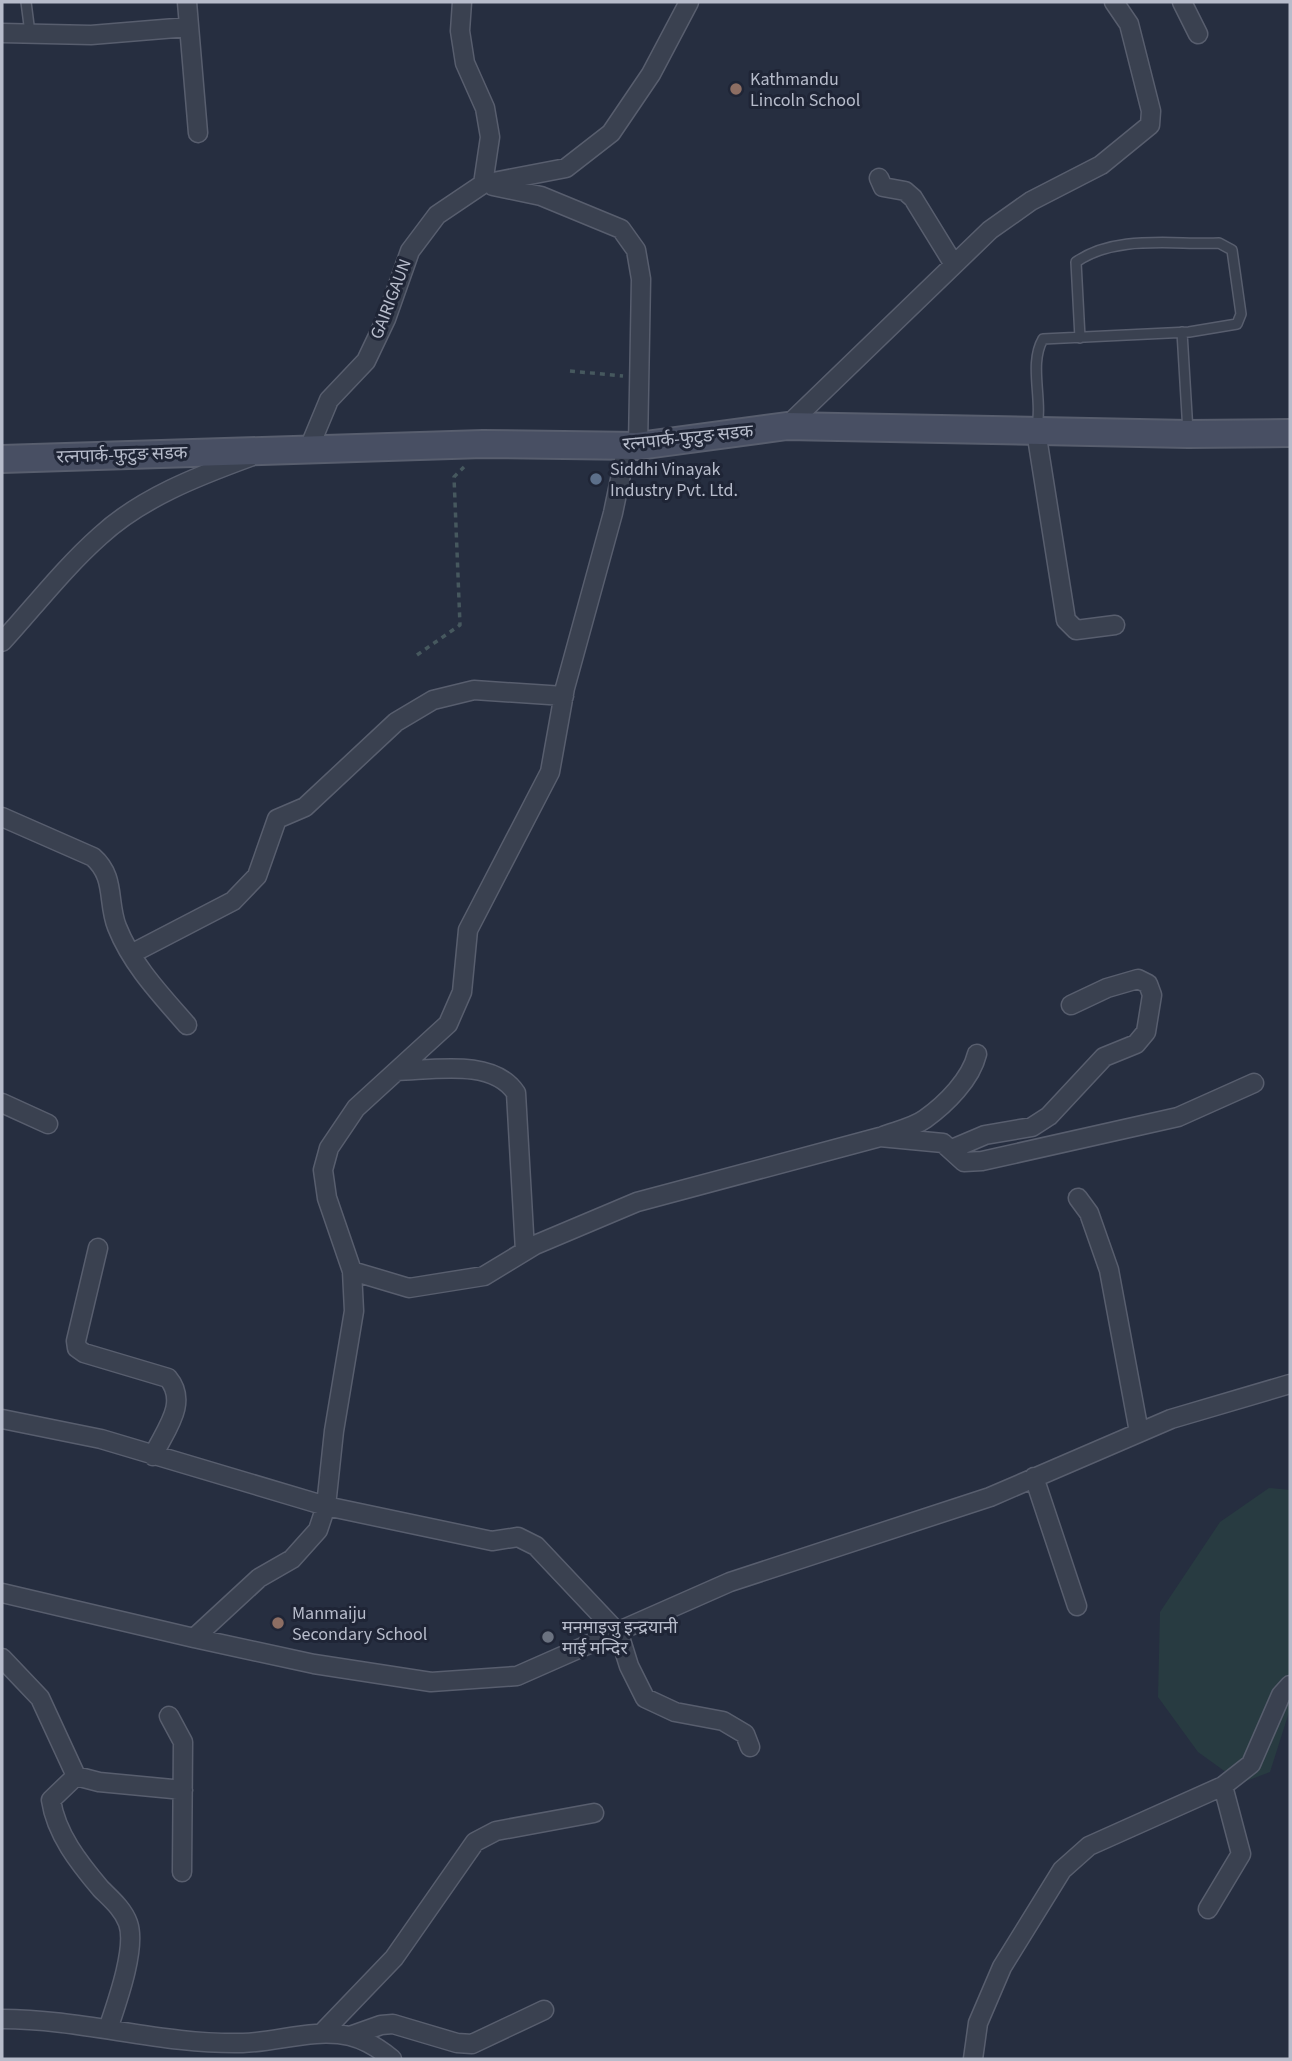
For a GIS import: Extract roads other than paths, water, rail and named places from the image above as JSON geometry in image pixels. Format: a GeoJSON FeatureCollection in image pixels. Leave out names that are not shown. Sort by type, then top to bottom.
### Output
{"type":"FeatureCollection","features":[{"type":"Feature","properties":{"kind":"street"},"geometry":{"type":"LineString","coordinates":[[187,2],[198,133]]}},
{"type":"Feature","properties":{"kind":"street"},"geometry":{"type":"LineString","coordinates":[[462,2],[460,31],[465,63],[485,108],[490,137],[483,184]]}},
{"type":"Feature","properties":{"kind":"street"},"geometry":{"type":"LineString","coordinates":[[483,184],[566,168],[611,133],[651,74],[690,2]]}},
{"type":"Feature","properties":{"kind":"street"},"geometry":{"type":"LineString","coordinates":[[787,426],[917,303],[953,262],[1021,208],[1101,165],[1150,125],[1152,111],[1129,24],[1114,2]]}},
{"type":"Feature","properties":{"kind":"street"},"geometry":{"type":"LineString","coordinates":[[1182,2],[1198,34]]}},
{"type":"Feature","properties":{"kind":"street"},"geometry":{"type":"LineString","coordinates":[[2,33],[91,35],[188,27]]}},
{"type":"Feature","properties":{"kind":"street"},"geometry":{"type":"LineString","coordinates":[[879,178],[883,187],[905,191],[913,198],[953,262]]}},
{"type":"Feature","properties":{"kind":"street"},"geometry":{"type":"LineString","coordinates":[[194,1638],[259,1578],[292,1559],[318,1530],[326,1506],[334,1431],[354,1311],[352,1271],[327,1198],[323,1170],[329,1148],[356,1108],[448,1024],[463,992],[468,930],[550,772],[564,696],[633,446],[639,377],[641,279],[636,250],[621,229],[541,195],[483,184]]}},
{"type":"Feature","properties":{"kind":"street","name":"GAIRIGAUN"},"geometry":{"type":"LineString","coordinates":[[309,448],[329,400],[366,361],[386,319],[410,251],[437,215],[483,184]]}},
{"type":"Feature","properties":{"kind":"street","name":"रत्नपार्क-फुटुङ सडक"},"geometry":{"type":"LineString","coordinates":[[2,459],[483,444],[633,446],[787,426],[1036,432],[1290,433]]}},
{"type":"Feature","properties":{"kind":"street"},"geometry":{"type":"LineString","coordinates":[[1036,432],[1066,620],[1076,630],[1115,625]]}},
{"type":"Feature","properties":{"kind":"street"},"geometry":{"type":"LineString","coordinates":[[2,642],[100,536],[135,510],[198,476],[271,449]]}},
{"type":"Feature","properties":{"kind":"street"},"geometry":{"type":"LineString","coordinates":[[131,954],[233,901],[257,876],[277,819],[305,807],[396,722],[433,700],[474,690],[564,696]]}},
{"type":"Feature","properties":{"kind":"street"},"geometry":{"type":"LineString","coordinates":[[2,817],[93,857],[103,866],[108,876],[116,926],[138,967],[187,1025]]}},
{"type":"Feature","properties":{"kind":"street"},"geometry":{"type":"LineString","coordinates":[[952,1149],[985,1135],[1032,1127],[1049,1116],[1104,1056],[1136,1044],[1146,1032],[1152,995],[1148,984],[1138,979],[1107,988],[1071,1005]]}},
{"type":"Feature","properties":{"kind":"street"},"geometry":{"type":"LineString","coordinates":[[352,1271],[409,1288],[484,1276],[525,1251],[637,1202],[880,1137],[924,1120],[959,1087],[974,1067],[977,1054]]}},
{"type":"Feature","properties":{"kind":"street"},"geometry":{"type":"LineString","coordinates":[[397,1071],[481,1070],[509,1082],[516,1093],[525,1251]]}},
{"type":"Feature","properties":{"kind":"street"},"geometry":{"type":"LineString","coordinates":[[880,1137],[943,1143],[964,1162],[995,1158],[1178,1116],[1254,1083]]}},
{"type":"Feature","properties":{"kind":"street"},"geometry":{"type":"LineString","coordinates":[[2,1103],[48,1124]]}},
{"type":"Feature","properties":{"kind":"street"},"geometry":{"type":"LineString","coordinates":[[1078,1198],[1089,1213],[1109,1270],[1139,1432]]}},
{"type":"Feature","properties":{"kind":"street"},"geometry":{"type":"LineString","coordinates":[[98,1248],[76,1340],[77,1348],[84,1353],[168,1378],[176,1387],[178,1404],[153,1456]]}},
{"type":"Feature","properties":{"kind":"street"},"geometry":{"type":"LineString","coordinates":[[2,1593],[314,1664],[431,1682],[517,1676],[730,1583],[990,1497],[1171,1419],[1290,1384]]}},
{"type":"Feature","properties":{"kind":"street"},"geometry":{"type":"LineString","coordinates":[[2,1419],[101,1439],[326,1506],[492,1541],[518,1537],[536,1546],[618,1634],[629,1666],[645,1698],[676,1712],[723,1721],[744,1734],[750,1747]]}},
{"type":"Feature","properties":{"kind":"street"},"geometry":{"type":"LineString","coordinates":[[1034,1477],[1077,1606]]}},
{"type":"Feature","properties":{"kind":"street"},"geometry":{"type":"LineString","coordinates":[[2,1658],[40,1698],[76,1776]]}},
{"type":"Feature","properties":{"kind":"street"},"geometry":{"type":"LineString","coordinates":[[973,2059],[978,2023],[1002,1967],[1062,1870],[1089,1846],[1223,1786],[1251,1763],[1275,1706],[1290,1685]]}},
{"type":"Feature","properties":{"kind":"street"},"geometry":{"type":"LineString","coordinates":[[169,1716],[183,1742],[182,1872]]}},
{"type":"Feature","properties":{"kind":"street"},"geometry":{"type":"LineString","coordinates":[[76,1776],[99,1782],[183,1790]]}},
{"type":"Feature","properties":{"kind":"street"},"geometry":{"type":"LineString","coordinates":[[76,1776],[51,1800],[54,1821],[80,1864],[119,1907],[129,1924],[123,1978],[108,2029]]}},
{"type":"Feature","properties":{"kind":"street"},"geometry":{"type":"LineString","coordinates":[[1208,1909],[1241,1854],[1223,1786]]}},
{"type":"Feature","properties":{"kind":"street"},"geometry":{"type":"LineString","coordinates":[[322,2033],[394,1958],[475,1842],[496,1831],[594,1813]]}},
{"type":"Feature","properties":{"kind":"street"},"geometry":{"type":"LineString","coordinates":[[350,2036],[381,2025],[393,2025],[457,2043],[472,2043],[544,2010]]}},
{"type":"Feature","properties":{"kind":"street"},"geometry":{"type":"LineString","coordinates":[[2,2019],[108,2029],[242,2051],[322,2033],[350,2036],[379,2048],[392,2059]]}},
{"type":"Feature","properties":{"kind":"lane"},"geometry":{"type":"LineString","coordinates":[[26,2],[30,33]]}},
{"type":"Feature","properties":{"kind":"lane"},"geometry":{"type":"LineString","coordinates":[[1036,432],[1040,415],[1037,351],[1043,340],[1080,338],[1182,332],[1237,324],[1241,314],[1232,250],[1219,243],[1116,245],[1091,251],[1076,262],[1080,338]]}},
{"type":"Feature","properties":{"kind":"lane"},"geometry":{"type":"LineString","coordinates":[[1182,332],[1188,434]]}},
{"type":"Feature","properties":{"kind":"place","name":"Kathmandu Lincoln School"},"geometry":{"type":"Point","coordinates":[736,89]}},
{"type":"Feature","properties":{"kind":"place","name":"Siddhi Vinayak Industry Pvt. Ltd."},"geometry":{"type":"Point","coordinates":[596,479]}},
{"type":"Feature","properties":{"kind":"place","name":"Manmaiju Secondary School"},"geometry":{"type":"Point","coordinates":[278,1623]}},
{"type":"Feature","properties":{"kind":"place","name":"मनमाइजु इन्द्रयानी माई मन्दिर"},"geometry":{"type":"Point","coordinates":[548,1637]}}]}
